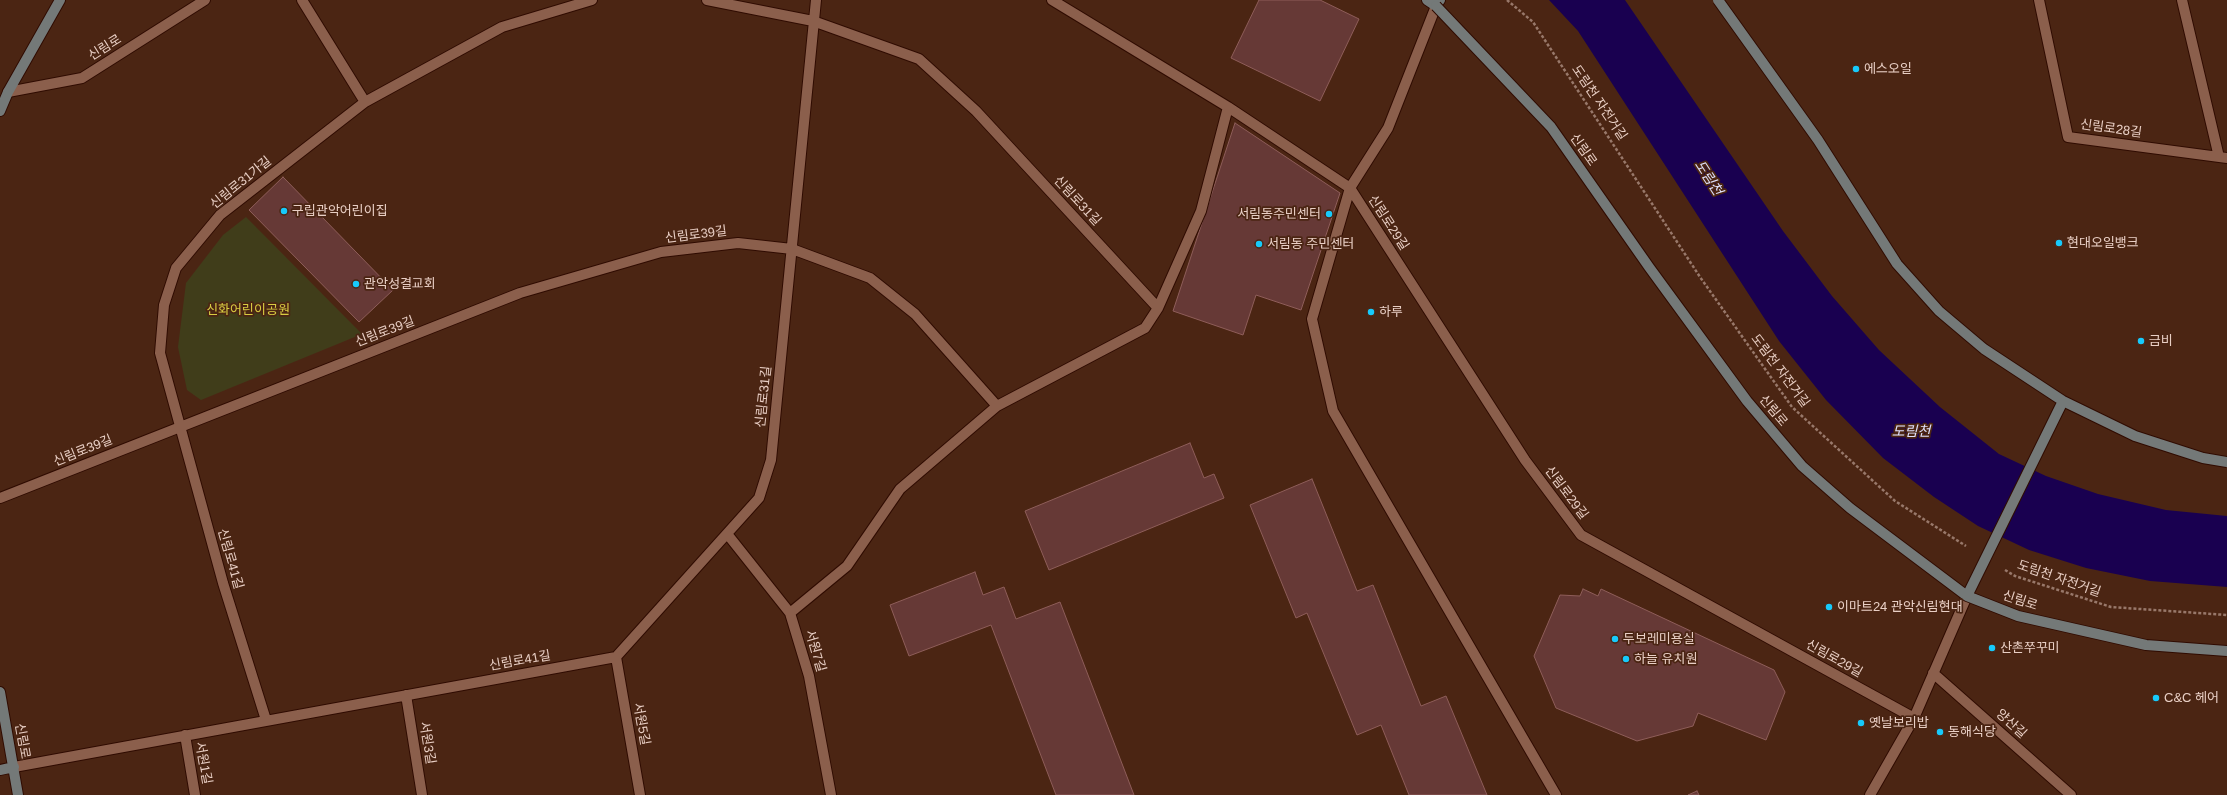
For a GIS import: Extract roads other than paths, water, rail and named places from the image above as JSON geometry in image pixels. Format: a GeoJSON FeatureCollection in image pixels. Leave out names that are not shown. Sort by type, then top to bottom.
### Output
{"type":"FeatureCollection","features":[{"type":"Feature","properties":{"kind":"main road"},"geometry":{"type":"LineString","coordinates":[[0,111],[8,92],[60,0]]}},
{"type":"Feature","properties":{"kind":"main road","name":"신림로"},"geometry":{"type":"LineString","coordinates":[[1427,0],[1438,3],[1551,127],[1649,267],[1747,401],[1802,466],[1850,508],[1967,596],[2018,616],[2146,645],[2227,651]]}},
{"type":"Feature","properties":{"kind":"main road"},"geometry":{"type":"LineString","coordinates":[[1718,0],[1818,140],[1897,264],[1938,311],[1984,349],[2063,401],[2135,436],[2203,458],[2227,462]]}},
{"type":"Feature","properties":{"kind":"main road"},"geometry":{"type":"LineString","coordinates":[[1967,596],[2063,401]]}},
{"type":"Feature","properties":{"kind":"main road","name":"신림로"},"geometry":{"type":"LineString","coordinates":[[0,692],[18,795]]}},
{"type":"Feature","properties":{"kind":"main road"},"geometry":{"type":"LineString","coordinates":[[0,770],[14,767]]}},
{"type":"Feature","properties":{"kind":"street","name":"신림로"},"geometry":{"type":"LineString","coordinates":[[8,92],[82,78],[206,0]]}},
{"type":"Feature","properties":{"kind":"street"},"geometry":{"type":"LineString","coordinates":[[302,0],[365,102]]}},
{"type":"Feature","properties":{"kind":"street","name":"신림로31가길"},"geometry":{"type":"LineString","coordinates":[[181,426],[160,353],[164,305],[176,268],[220,215],[365,102],[502,27],[592,0]]}},
{"type":"Feature","properties":{"kind":"street"},"geometry":{"type":"LineString","coordinates":[[707,0],[813,21]]}},
{"type":"Feature","properties":{"kind":"street","name":"신림로31길"},"geometry":{"type":"LineString","coordinates":[[728,535],[759,498],[771,460],[816,0]]}},
{"type":"Feature","properties":{"kind":"street","name":"신림로29길"},"geometry":{"type":"LineString","coordinates":[[1052,0],[1228,107],[1350,188],[1525,460],[1581,535],[1914,718]]}},
{"type":"Feature","properties":{"kind":"street","name":"신림로28길"},"geometry":{"type":"LineString","coordinates":[[2039,0],[2068,137],[2223,157],[2182,0]]}},
{"type":"Feature","properties":{"kind":"street","name":"신림로29길"},"geometry":{"type":"LineString","coordinates":[[1438,3],[1388,128],[1350,188],[1312,319],[1333,411],[1556,795]]}},
{"type":"Feature","properties":{"kind":"street","name":"신림로31길"},"geometry":{"type":"LineString","coordinates":[[813,21],[919,60],[976,111],[1158,308]]}},
{"type":"Feature","properties":{"kind":"street"},"geometry":{"type":"LineString","coordinates":[[790,613],[847,566],[900,489],[997,406],[1145,328],[1158,308],[1201,211],[1228,107]]}},
{"type":"Feature","properties":{"kind":"street","name":"신림로39길"},"geometry":{"type":"LineString","coordinates":[[0,498],[527,291],[661,252],[738,243],[792,249]]}},
{"type":"Feature","properties":{"kind":"street"},"geometry":{"type":"LineString","coordinates":[[792,249],[870,278],[916,314],[997,406]]}},
{"type":"Feature","properties":{"kind":"street","name":"신림로41길"},"geometry":{"type":"LineString","coordinates":[[181,426],[223,583],[266,720]]}},
{"type":"Feature","properties":{"kind":"street"},"geometry":{"type":"LineString","coordinates":[[616,657],[728,535]]}},
{"type":"Feature","properties":{"kind":"street","name":"서원7길"},"geometry":{"type":"LineString","coordinates":[[728,535],[790,613],[809,676],[831,795]]}},
{"type":"Feature","properties":{"kind":"street"},"geometry":{"type":"LineString","coordinates":[[1870,795],[1914,718],[1967,596]]}},
{"type":"Feature","properties":{"kind":"street","name":"신림로41길"},"geometry":{"type":"LineString","coordinates":[[14,767],[616,657]]}},
{"type":"Feature","properties":{"kind":"street","name":"서원5길"},"geometry":{"type":"LineString","coordinates":[[616,657],[640,795]]}},
{"type":"Feature","properties":{"kind":"street","name":"양산길"},"geometry":{"type":"LineString","coordinates":[[1934,673],[2071,795]]}},
{"type":"Feature","properties":{"kind":"street","name":"서원3길"},"geometry":{"type":"LineString","coordinates":[[406,695],[422,795]]}},
{"type":"Feature","properties":{"kind":"street","name":"서원1길"},"geometry":{"type":"LineString","coordinates":[[185,735],[195,795]]}},
{"type":"Feature","properties":{"kind":"water","name":"도림천"},"geometry":{"type":"Polygon","coordinates":[[[1549,0],[1625,0],[1783,231],[1832,296],[1879,350],[1940,407],[1999,454],[2046,476],[2098,494],[2166,510],[2227,516],[2227,587],[2150,581],[2086,568],[2029,550],[1978,526],[1934,497],[1883,458],[1826,400],[1779,341],[1578,31],[1549,0]]]}},
{"type":"Feature","properties":{"kind":"place","name":"에스오일"},"geometry":{"type":"Point","coordinates":[1856,69]}},
{"type":"Feature","properties":{"kind":"place","name":"구립관악어린이집"},"geometry":{"type":"Point","coordinates":[284,211]}},
{"type":"Feature","properties":{"kind":"place","name":"서림동주민센터"},"geometry":{"type":"Point","coordinates":[1329,214]}},
{"type":"Feature","properties":{"kind":"place","name":"현대오일뱅크"},"geometry":{"type":"Point","coordinates":[2059,243]}},
{"type":"Feature","properties":{"kind":"place","name":"서림동 주민센터"},"geometry":{"type":"Point","coordinates":[1259,244]}},
{"type":"Feature","properties":{"kind":"place","name":"관악성결교회"},"geometry":{"type":"Point","coordinates":[356,284]}},
{"type":"Feature","properties":{"kind":"place","name":"하루"},"geometry":{"type":"Point","coordinates":[1371,312]}},
{"type":"Feature","properties":{"kind":"place","name":"금비"},"geometry":{"type":"Point","coordinates":[2141,341]}},
{"type":"Feature","properties":{"kind":"place","name":"이마트24 관악신림현대"},"geometry":{"type":"Point","coordinates":[1829,607]}},
{"type":"Feature","properties":{"kind":"place","name":"두보레미용실"},"geometry":{"type":"Point","coordinates":[1615,639]}},
{"type":"Feature","properties":{"kind":"place","name":"산촌쭈꾸미"},"geometry":{"type":"Point","coordinates":[1992,648]}},
{"type":"Feature","properties":{"kind":"place","name":"하늘 유치원"},"geometry":{"type":"Point","coordinates":[1626,659]}},
{"type":"Feature","properties":{"kind":"place","name":"C&C 헤어"},"geometry":{"type":"Point","coordinates":[2156,698]}},
{"type":"Feature","properties":{"kind":"place","name":"옛날보리밥"},"geometry":{"type":"Point","coordinates":[1861,723]}},
{"type":"Feature","properties":{"kind":"place","name":"동해식당"},"geometry":{"type":"Point","coordinates":[1940,732]}},
{"type":"Feature","properties":{"kind":"park label","name":"신화어린이공원"},"geometry":{"type":"Point","coordinates":[248,310]}}]}
